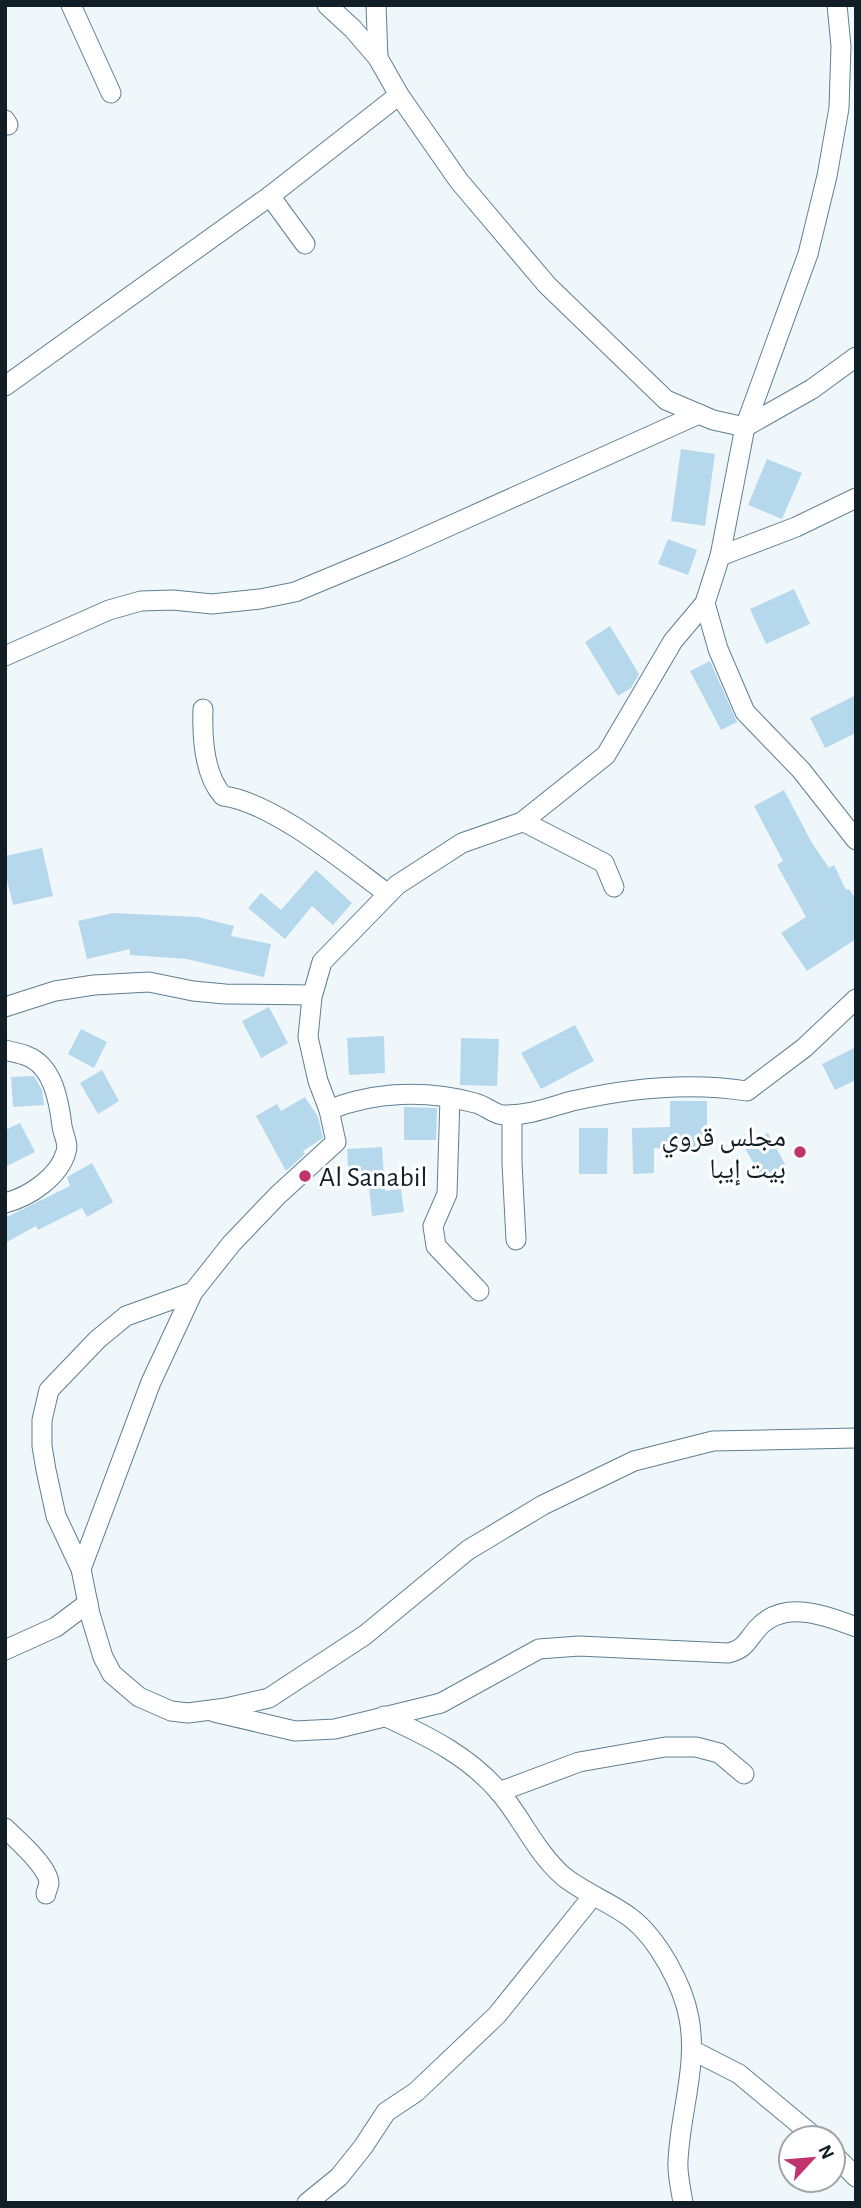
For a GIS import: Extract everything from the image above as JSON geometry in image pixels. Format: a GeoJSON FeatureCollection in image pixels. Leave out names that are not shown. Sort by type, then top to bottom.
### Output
{"type":"FeatureCollection","features":[{"type":"Feature","properties":{"kind":"street"},"geometry":{"type":"LineString","coordinates":[[71,5],[111,93]]}},
{"type":"Feature","properties":{"kind":"street"},"geometry":{"type":"LineString","coordinates":[[327,5],[378,58],[399,94],[459,181],[547,285],[666,400],[724,424],[746,427],[812,389],[856,357]]}},
{"type":"Feature","properties":{"kind":"street"},"geometry":{"type":"LineString","coordinates":[[376,5],[378,58]]}},
{"type":"Feature","properties":{"kind":"street"},"geometry":{"type":"LineString","coordinates":[[81,1569],[151,1382],[193,1292],[232,1244],[278,1195],[336,1142],[317,1081],[308,1037],[313,995],[322,962],[397,885],[462,843],[524,821],[606,755],[673,641],[705,603],[720,556],[746,427],[808,254],[827,176],[839,108],[841,46],[837,5]]}},
{"type":"Feature","properties":{"kind":"street"},"geometry":{"type":"LineString","coordinates":[[5,386],[270,196],[399,94]]}},
{"type":"Feature","properties":{"kind":"street"},"geometry":{"type":"LineString","coordinates":[[270,196],[305,244]]}},
{"type":"Feature","properties":{"kind":"street"},"geometry":{"type":"LineString","coordinates":[[5,656],[109,610],[141,601],[173,600],[212,604],[295,592],[699,414]]}},
{"type":"Feature","properties":{"kind":"street"},"geometry":{"type":"LineString","coordinates":[[720,556],[783,532],[856,498]]}},
{"type":"Feature","properties":{"kind":"street"},"geometry":{"type":"LineString","coordinates":[[705,603],[718,649],[745,712],[801,770],[856,840]]}},
{"type":"Feature","properties":{"kind":"street"},"geometry":{"type":"LineString","coordinates":[[203,709],[202,736],[215,787],[223,796],[239,798],[271,813],[388,894]]}},
{"type":"Feature","properties":{"kind":"street"},"geometry":{"type":"LineString","coordinates":[[524,821],[604,863],[614,887]]}},
{"type":"Feature","properties":{"kind":"street"},"geometry":{"type":"LineString","coordinates":[[5,1007],[55,991],[94,985],[149,982],[225,994],[313,995]]}},
{"type":"Feature","properties":{"kind":"street"},"geometry":{"type":"LineString","coordinates":[[328,1110],[348,1102],[376,1097],[429,1094],[478,1103],[501,1116],[529,1113],[615,1093],[690,1086],[747,1091],[804,1048],[856,999]]}},
{"type":"Feature","properties":{"kind":"street"},"geometry":{"type":"LineString","coordinates":[[5,1050],[29,1056],[46,1070],[61,1111],[68,1149],[61,1165],[42,1185],[16,1200],[5,1203]]}},
{"type":"Feature","properties":{"kind":"street"},"geometry":{"type":"LineString","coordinates":[[450,1098],[447,1194],[433,1226],[436,1246],[479,1291]]}},
{"type":"Feature","properties":{"kind":"street"},"geometry":{"type":"LineString","coordinates":[[512,1115],[516,1240]]}},
{"type":"Feature","properties":{"kind":"street"},"geometry":{"type":"LineString","coordinates":[[193,1292],[126,1316],[98,1339],[49,1390],[42,1420],[42,1446],[57,1516],[81,1569],[103,1657],[112,1674],[123,1685],[139,1697],[171,1711],[209,1711],[269,1698],[365,1635],[468,1550],[543,1505],[634,1461],[713,1441],[856,1438]]}},
{"type":"Feature","properties":{"kind":"street"},"geometry":{"type":"LineString","coordinates":[[5,1650],[56,1627],[88,1603]]}},
{"type":"Feature","properties":{"kind":"street"},"geometry":{"type":"LineString","coordinates":[[209,1711],[295,1731],[335,1729],[441,1703],[539,1649],[579,1646],[728,1653],[741,1650],[758,1628],[772,1618],[793,1611],[821,1613],[856,1627]]}},
{"type":"Feature","properties":{"kind":"street"},"geometry":{"type":"LineString","coordinates":[[384,1716],[436,1740],[478,1770],[499,1792],[532,1840],[562,1875],[592,1897],[631,1918],[665,1960],[683,1996],[689,2017],[692,2050],[677,2163],[683,2203]]}},
{"type":"Feature","properties":{"kind":"street"},"geometry":{"type":"LineString","coordinates":[[499,1792],[579,1762],[665,1747],[696,1747],[719,1753],[744,1774]]}},
{"type":"Feature","properties":{"kind":"street"},"geometry":{"type":"LineString","coordinates":[[5,1828],[32,1854],[45,1872],[50,1884],[46,1894]]}},
{"type":"Feature","properties":{"kind":"street"},"geometry":{"type":"LineString","coordinates":[[307,2203],[339,2177],[386,2112],[416,2092],[497,2015],[592,1897]]}},
{"type":"Feature","properties":{"kind":"street"},"geometry":{"type":"LineString","coordinates":[[692,2050],[739,2074],[799,2124]]}},
{"type":"Feature","properties":{"kind":"building"},"geometry":{"type":"Polygon","coordinates":[[[681,449],[715,454],[705,526],[671,521],[681,449]]]}},
{"type":"Feature","properties":{"kind":"building"},"geometry":{"type":"Polygon","coordinates":[[[767,459],[802,473],[782,519],[748,505],[767,459]]]}},
{"type":"Feature","properties":{"kind":"building"},"geometry":{"type":"Polygon","coordinates":[[[668,539],[697,550],[688,575],[658,564],[668,539]]]}},
{"type":"Feature","properties":{"kind":"building"},"geometry":{"type":"Polygon","coordinates":[[[794,589],[810,624],[766,644],[750,609],[794,589]]]}},
{"type":"Feature","properties":{"kind":"building"},"geometry":{"type":"Polygon","coordinates":[[[610,626],[639,674],[631,688],[618,696],[585,642],[610,626]]]}},
{"type":"Feature","properties":{"kind":"building"},"geometry":{"type":"Polygon","coordinates":[[[710,661],[737,722],[721,730],[690,671],[710,661]]]}},
{"type":"Feature","properties":{"kind":"building"},"geometry":{"type":"Polygon","coordinates":[[[856,695],[856,733],[825,748],[810,718],[856,695]]]}},
{"type":"Feature","properties":{"kind":"building"},"geometry":{"type":"Polygon","coordinates":[[[784,790],[812,843],[829,868],[834,865],[846,890],[849,889],[856,899],[856,939],[807,971],[781,933],[806,917],[777,865],[783,861],[754,806],[784,790]]]}},
{"type":"Feature","properties":{"kind":"building"},"geometry":{"type":"Polygon","coordinates":[[[42,848],[53,896],[13,905],[5,871],[5,856],[42,848]]]}},
{"type":"Feature","properties":{"kind":"building"},"geometry":{"type":"Polygon","coordinates":[[[316,870],[352,903],[333,925],[312,906],[285,939],[248,908],[261,893],[281,910],[316,870]]]}},
{"type":"Feature","properties":{"kind":"building"},"geometry":{"type":"Polygon","coordinates":[[[113,913],[198,917],[234,926],[231,936],[271,944],[264,977],[187,959],[130,955],[130,949],[87,959],[78,921],[113,913]]]}},
{"type":"Feature","properties":{"kind":"building"},"geometry":{"type":"Polygon","coordinates":[[[269,1007],[288,1043],[261,1058],[242,1021],[269,1007]]]}},
{"type":"Feature","properties":{"kind":"building"},"geometry":{"type":"Polygon","coordinates":[[[575,1025],[594,1061],[541,1089],[521,1053],[575,1025]]]}},
{"type":"Feature","properties":{"kind":"building"},"geometry":{"type":"Polygon","coordinates":[[[81,1029],[107,1042],[94,1068],[68,1054],[81,1029]]]}},
{"type":"Feature","properties":{"kind":"building"},"geometry":{"type":"Polygon","coordinates":[[[384,1036],[385,1073],[349,1075],[347,1038],[384,1036]]]}},
{"type":"Feature","properties":{"kind":"building"},"geometry":{"type":"Polygon","coordinates":[[[461,1038],[499,1039],[497,1086],[460,1085],[461,1038]]]}},
{"type":"Feature","properties":{"kind":"building"},"geometry":{"type":"Polygon","coordinates":[[[856,1047],[856,1080],[835,1090],[822,1064],[856,1047]]]}},
{"type":"Feature","properties":{"kind":"building"},"geometry":{"type":"Polygon","coordinates":[[[102,1070],[119,1101],[98,1114],[80,1083],[102,1070]]]}},
{"type":"Feature","properties":{"kind":"building"},"geometry":{"type":"Polygon","coordinates":[[[34,1076],[42,1090],[44,1105],[13,1107],[11,1077],[34,1076]]]}},
{"type":"Feature","properties":{"kind":"building"},"geometry":{"type":"Polygon","coordinates":[[[305,1097],[318,1117],[323,1138],[303,1151],[305,1154],[286,1171],[256,1116],[277,1104],[281,1111],[305,1097]]]}},
{"type":"Feature","properties":{"kind":"building"},"geometry":{"type":"Polygon","coordinates":[[[670,1101],[707,1101],[707,1149],[654,1148],[654,1173],[633,1174],[632,1128],[670,1127],[670,1101]]]}},
{"type":"Feature","properties":{"kind":"building"},"geometry":{"type":"Polygon","coordinates":[[[404,1107],[437,1108],[436,1140],[404,1140],[404,1107]]]}},
{"type":"Feature","properties":{"kind":"building"},"geometry":{"type":"Polygon","coordinates":[[[20,1123],[35,1152],[5,1167],[5,1130],[20,1123]]]}},
{"type":"Feature","properties":{"kind":"building"},"geometry":{"type":"Polygon","coordinates":[[[579,1128],[608,1128],[607,1174],[579,1174],[579,1128]]]}},
{"type":"Feature","properties":{"kind":"building"},"geometry":{"type":"Polygon","coordinates":[[[768,1133],[786,1166],[763,1179],[744,1147],[768,1133]]]}},
{"type":"Feature","properties":{"kind":"building"},"geometry":{"type":"Polygon","coordinates":[[[382,1147],[385,1191],[401,1189],[404,1212],[372,1216],[368,1178],[349,1179],[347,1149],[382,1147]]]}},
{"type":"Feature","properties":{"kind":"building"},"geometry":{"type":"Polygon","coordinates":[[[92,1163],[113,1202],[87,1217],[82,1208],[38,1230],[36,1226],[5,1243],[5,1218],[70,1186],[67,1177],[92,1163]]]}},
{"type":"Feature","properties":{"kind":"place","name":"مجلس قروي بيت إيبا"},"geometry":{"type":"Point","coordinates":[800,1152]}},
{"type":"Feature","properties":{"kind":"place","name":"Al Sanabil"},"geometry":{"type":"Point","coordinates":[305,1176]}}]}
